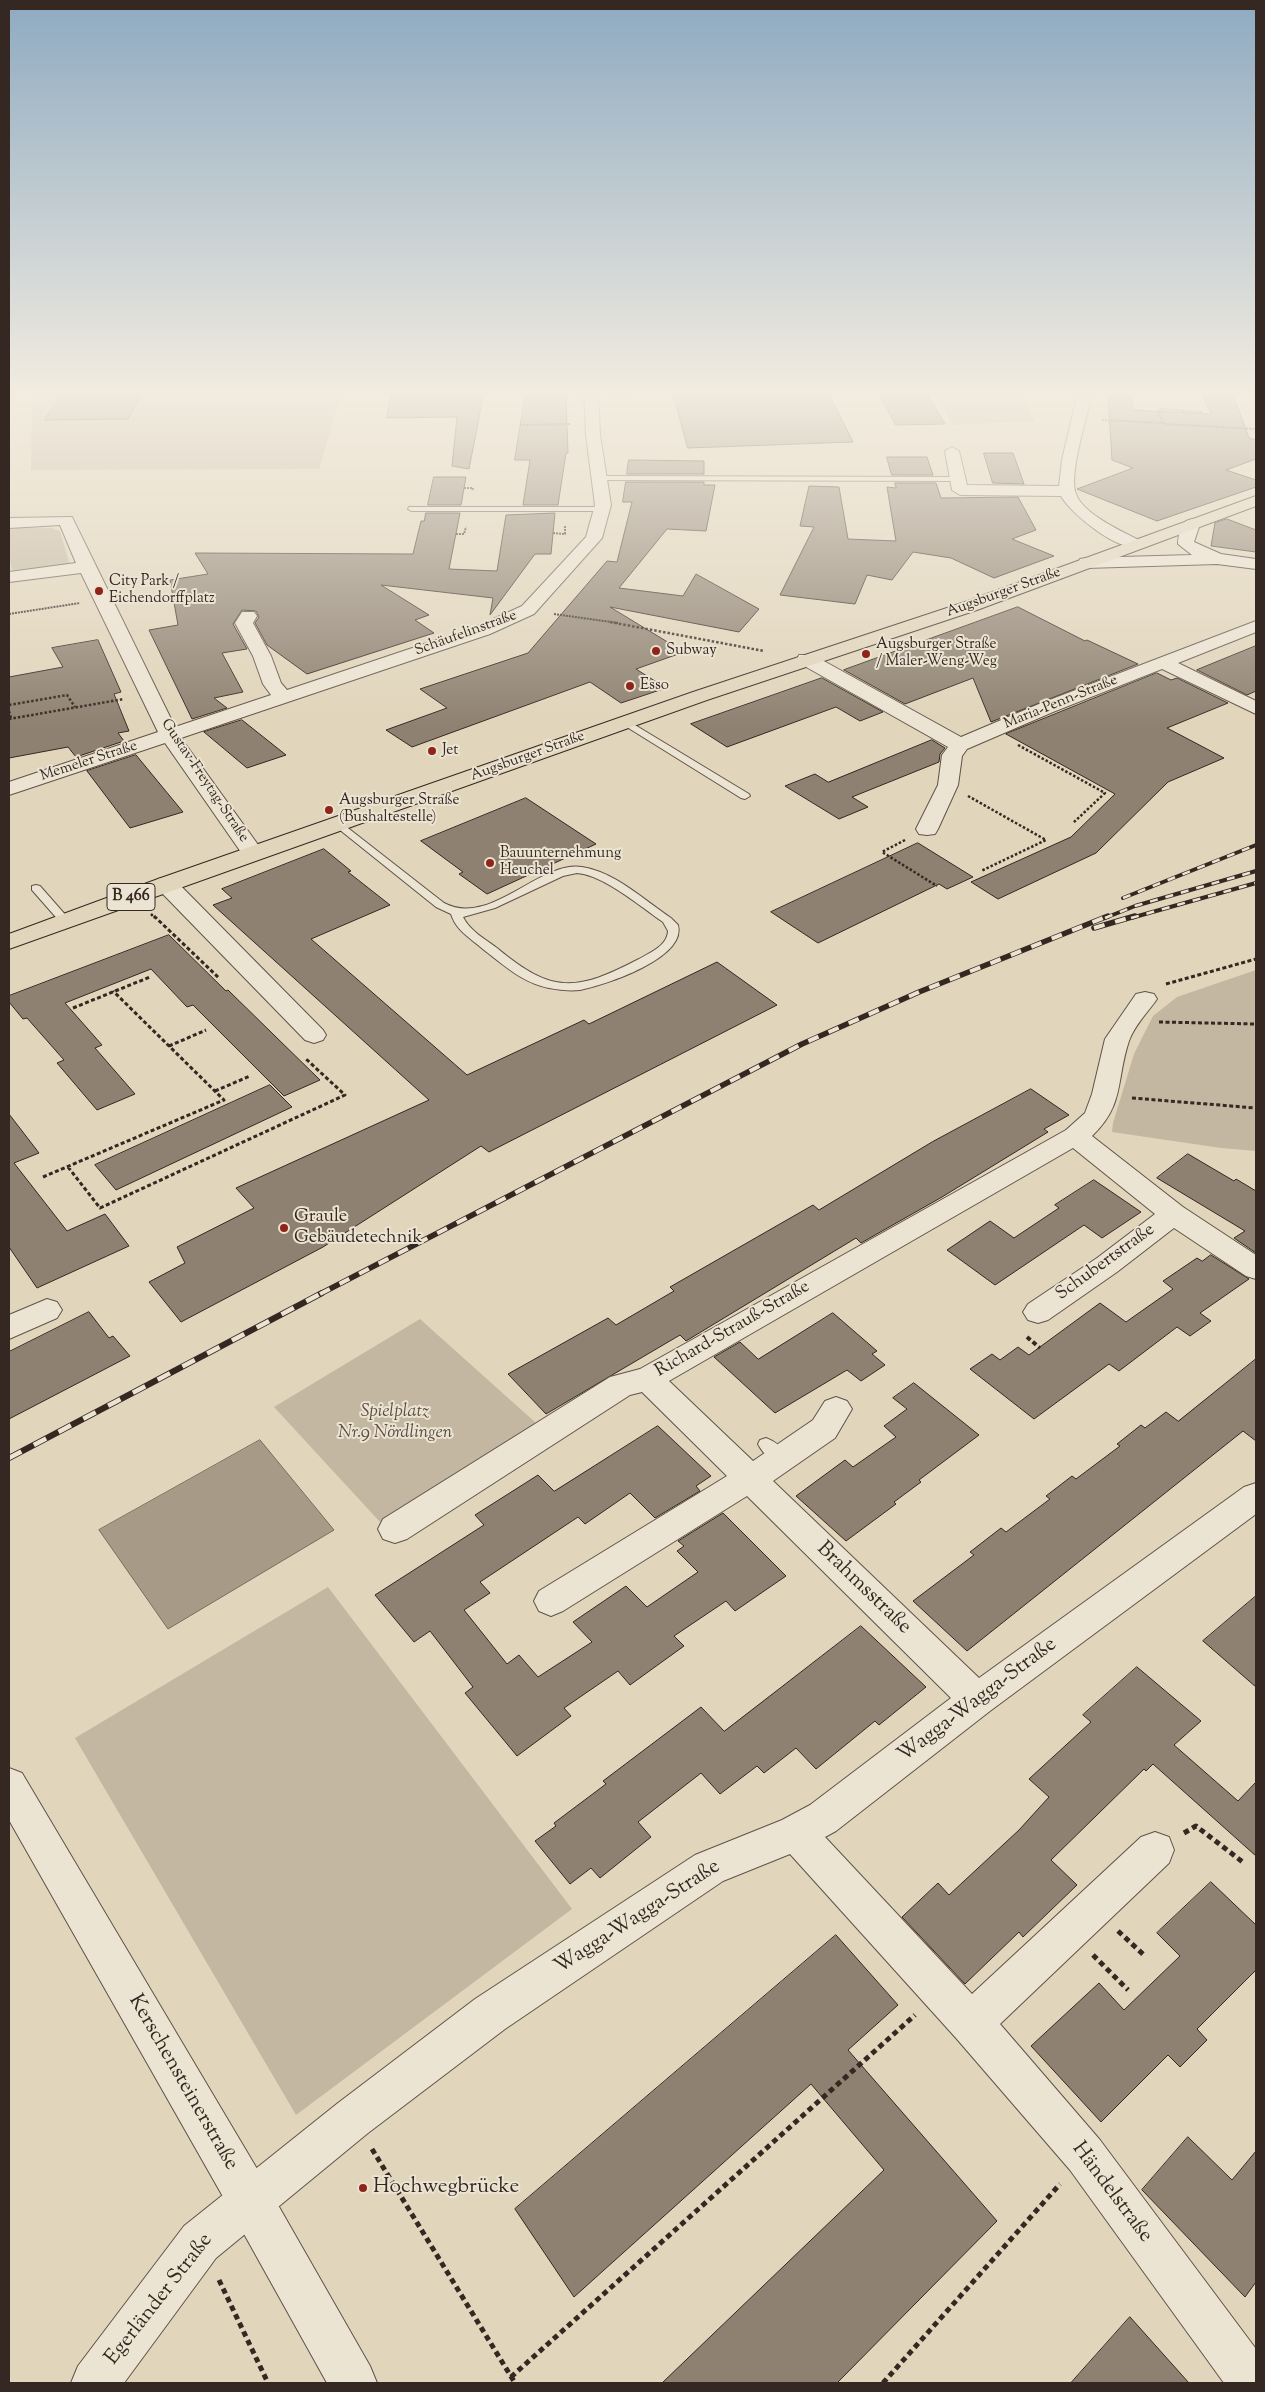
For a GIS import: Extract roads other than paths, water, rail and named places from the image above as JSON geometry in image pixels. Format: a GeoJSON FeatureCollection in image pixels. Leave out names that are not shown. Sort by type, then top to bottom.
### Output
{"type":"FeatureCollection","features":[{"type":"Feature","properties":{"kind":"main road","name":"Augsburger Straße"},"geometry":{"type":"LineString","coordinates":[[9,942],[132,896],[625,722],[971,606],[1249,504]]}},
{"type":"Feature","properties":{"kind":"street","name":"Schäufelinstraße"},"geometry":{"type":"LineString","coordinates":[[170,736],[484,630],[528,610],[594,538],[603,509],[602,504]]}},
{"type":"Feature","properties":{"kind":"street"},"geometry":{"type":"LineString","coordinates":[[1076,504],[1115,535],[1135,544]]}},
{"type":"Feature","properties":{"kind":"street","name":"Gustav-Freytag-Straße"},"geometry":{"type":"LineString","coordinates":[[9,523],[66,520],[148,695],[170,736],[254,853]]}},
{"type":"Feature","properties":{"kind":"street","name":"B 466"},"geometry":{"type":"LineString","coordinates":[[1192,524],[1186,537],[1186,544],[1199,552],[1219,559]]}},
{"type":"Feature","properties":{"kind":"street","name":"B 466"},"geometry":{"type":"LineString","coordinates":[[1135,544],[1256,564]]}},
{"type":"Feature","properties":{"kind":"street","name":"B 466"},"geometry":{"type":"LineString","coordinates":[[1086,563],[1219,559]]}},
{"type":"Feature","properties":{"kind":"street"},"geometry":{"type":"LineString","coordinates":[[9,577],[88,570]]}},
{"type":"Feature","properties":{"kind":"street"},"geometry":{"type":"LineString","coordinates":[[248,616],[244,623],[262,656],[272,684],[284,697]]}},
{"type":"Feature","properties":{"kind":"street","name":"Maria-Penn-Straße"},"geometry":{"type":"LineString","coordinates":[[960,745],[1046,708],[1256,626]]}},
{"type":"Feature","properties":{"kind":"street"},"geometry":{"type":"LineString","coordinates":[[806,660],[960,745],[952,755],[948,785],[927,828]]}},
{"type":"Feature","properties":{"kind":"street"},"geometry":{"type":"LineString","coordinates":[[1162,662],[1256,708]]}},
{"type":"Feature","properties":{"kind":"street","name":"Memeler Straße"},"geometry":{"type":"LineString","coordinates":[[9,789],[170,736]]}},
{"type":"Feature","properties":{"kind":"street"},"geometry":{"type":"LineString","coordinates":[[166,884],[308,1045]]}},
{"type":"Feature","properties":{"kind":"street"},"geometry":{"type":"LineString","coordinates":[[1076,1136],[1096,1117],[1105,1094],[1118,1039],[1139,1008]]}},
{"type":"Feature","properties":{"kind":"street","name":"Schubertstraße"},"geometry":{"type":"LineString","coordinates":[[1076,1136],[1173,1214],[1256,1269]]}},
{"type":"Feature","properties":{"kind":"street","name":"Richard-Strauß-Straße"},"geometry":{"type":"LineString","coordinates":[[395,1529],[621,1385],[648,1379],[1076,1136]]}},
{"type":"Feature","properties":{"kind":"street","name":"Schubertstraße"},"geometry":{"type":"LineString","coordinates":[[1038,1312],[1107,1265],[1173,1214]]}},
{"type":"Feature","properties":{"kind":"street"},"geometry":{"type":"LineString","coordinates":[[9,1328],[46,1310]]}},
{"type":"Feature","properties":{"kind":"street","name":"Brahmsstraße"},"geometry":{"type":"LineString","coordinates":[[648,1379],[977,1700]]}},
{"type":"Feature","properties":{"kind":"street"},"geometry":{"type":"LineString","coordinates":[[551,1601],[748,1478],[774,1452],[824,1429],[836,1409]]}},
{"type":"Feature","properties":{"kind":"street","name":"Wagga-Wagga-Straße"},"geometry":{"type":"LineString","coordinates":[[250,2200],[353,2118],[490,2014],[709,1868],[796,1833],[823,1818],[977,1700],[1256,1496]]}},
{"type":"Feature","properties":{"kind":"street","name":"Kerschensteinerstraße"},"geometry":{"type":"LineString","coordinates":[[9,1785],[250,2200],[353,2383]]}},
{"type":"Feature","properties":{"kind":"street","name":"Händelstraße"},"geometry":{"type":"LineString","coordinates":[[796,1833],[970,2023],[1085,2155],[1246,2368]]}},
{"type":"Feature","properties":{"kind":"street"},"geometry":{"type":"LineString","coordinates":[[970,2023],[1155,1850]]}},
{"type":"Feature","properties":{"kind":"street","name":"Egerländer Straße"},"geometry":{"type":"LineString","coordinates":[[95,2383],[200,2242],[250,2200]]}},
{"type":"Feature","properties":{"kind":"lane"},"geometry":{"type":"LineString","coordinates":[[412,509],[603,509]]}},
{"type":"Feature","properties":{"kind":"lane"},"geometry":{"type":"LineString","coordinates":[[625,722],[745,796]]}},
{"type":"Feature","properties":{"kind":"lane"},"geometry":{"type":"LineString","coordinates":[[338,824],[440,905],[456,912],[479,910],[565,871],[581,870],[599,876],[667,920],[672,925],[674,935],[666,947],[639,963],[588,985],[562,987],[537,982],[526,976],[466,930],[457,917],[456,912]]}},
{"type":"Feature","properties":{"kind":"lane"},"geometry":{"type":"LineString","coordinates":[[36,888],[65,921]]}},
{"type":"Feature","properties":{"kind":"railway"},"geometry":{"type":"LineString","coordinates":[[1123,898],[1256,845]]}},
{"type":"Feature","properties":{"kind":"railway"},"geometry":{"type":"LineString","coordinates":[[1105,918],[1135,906],[1256,871]]}},
{"type":"Feature","properties":{"kind":"railway"},"geometry":{"type":"LineString","coordinates":[[1131,918],[1256,883]]}},
{"type":"Feature","properties":{"kind":"railway"},"geometry":{"type":"LineString","coordinates":[[320,1294],[802,1044],[919,992],[1108,916]]}},
{"type":"Feature","properties":{"kind":"railway"},"geometry":{"type":"LineString","coordinates":[[1094,928],[1135,916]]}},
{"type":"Feature","properties":{"kind":"railway"},"geometry":{"type":"LineString","coordinates":[[9,1458],[322,1293]]}},
{"type":"Feature","properties":{"kind":"place","name":"City Park / Eichendorffplatz"},"geometry":{"type":"Point","coordinates":[99,591]}},
{"type":"Feature","properties":{"kind":"place","name":"Subway"},"geometry":{"type":"Point","coordinates":[656,651]}},
{"type":"Feature","properties":{"kind":"place","name":"Augsburger Straße / Maler-Weng-Weg"},"geometry":{"type":"Point","coordinates":[866,654]}},
{"type":"Feature","properties":{"kind":"place","name":"Esso"},"geometry":{"type":"Point","coordinates":[630,686]}},
{"type":"Feature","properties":{"kind":"place","name":"Jet"},"geometry":{"type":"Point","coordinates":[432,751]}},
{"type":"Feature","properties":{"kind":"place","name":"Augsburger Straße (Bushaltestelle)"},"geometry":{"type":"Point","coordinates":[329,810]}},
{"type":"Feature","properties":{"kind":"place","name":"Bauunternehmung Heuchel"},"geometry":{"type":"Point","coordinates":[490,863]}},
{"type":"Feature","properties":{"kind":"place","name":"Graule Gebäudetechnik"},"geometry":{"type":"Point","coordinates":[284,1228]}},
{"type":"Feature","properties":{"kind":"place","name":"Hochwegbrücke"},"geometry":{"type":"Point","coordinates":[363,2188]}},
{"type":"Feature","properties":{"kind":"park label","name":"Spielplatz Nr.9 Nördlingen"},"geometry":{"type":"Point","coordinates":[395,1424]}}]}
